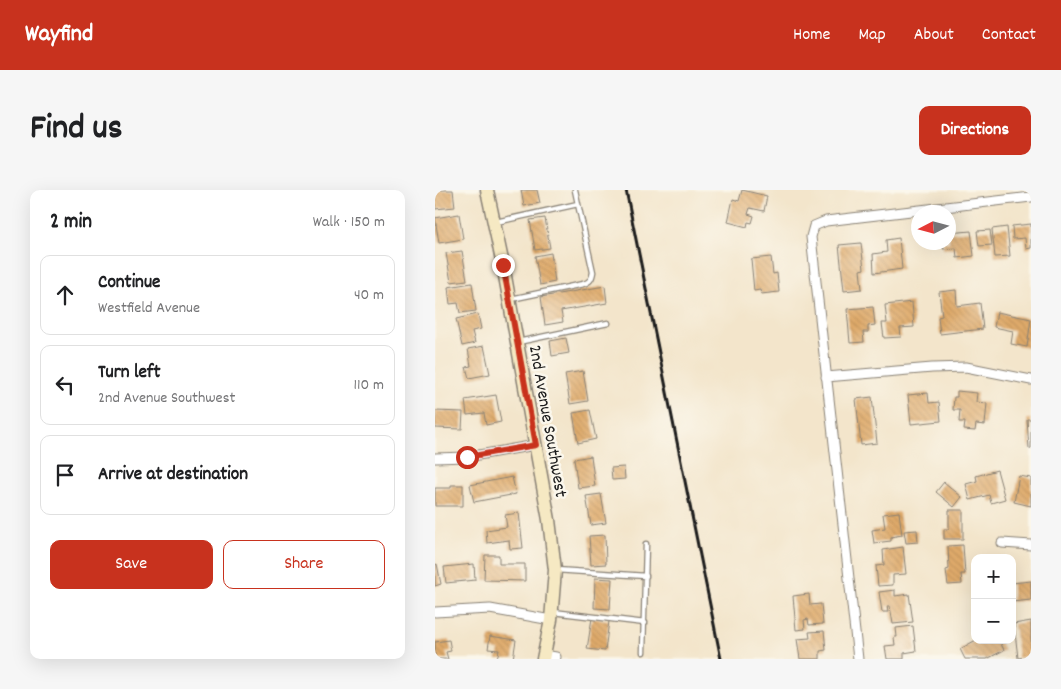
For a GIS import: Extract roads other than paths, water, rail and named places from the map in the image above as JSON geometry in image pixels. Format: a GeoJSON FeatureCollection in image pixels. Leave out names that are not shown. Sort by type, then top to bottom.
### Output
{"type":"FeatureCollection","features":[{"type":"Feature","properties":{"kind":"street","name":"2nd Avenue Southwest"},"geometry":{"type":"LineString","coordinates":[[487,190],[549,520],[555,570],[551,658]]}},
{"type":"Feature","properties":{"kind":"street"},"geometry":{"type":"LineString","coordinates":[[858,659],[811,238],[814,226],[826,221],[1031,197]]}},
{"type":"Feature","properties":{"kind":"street"},"geometry":{"type":"LineString","coordinates":[[826,377],[966,367],[1031,380]]}},
{"type":"Feature","properties":{"kind":"street"},"geometry":{"type":"LineString","coordinates":[[435,458],[467,457],[536,445]]}},
{"type":"Feature","properties":{"kind":"street"},"geometry":{"type":"LineString","coordinates":[[1002,543],[1031,545]]}},
{"type":"Feature","properties":{"kind":"street"},"geometry":{"type":"LineString","coordinates":[[435,612],[490,609],[552,616]]}},
{"type":"Feature","properties":{"kind":"lane"},"geometry":{"type":"LineString","coordinates":[[509,299],[583,284],[589,282],[592,278],[593,272],[575,190]]}},
{"type":"Feature","properties":{"kind":"lane"},"geometry":{"type":"LineString","coordinates":[[494,222],[578,204]]}},
{"type":"Feature","properties":{"kind":"lane"},"geometry":{"type":"LineString","coordinates":[[517,342],[608,323]]}},
{"type":"Feature","properties":{"kind":"lane"},"geometry":{"type":"LineString","coordinates":[[643,652],[646,544]]}},
{"type":"Feature","properties":{"kind":"lane"},"geometry":{"type":"LineString","coordinates":[[555,570],[646,576]]}},
{"type":"Feature","properties":{"kind":"lane"},"geometry":{"type":"LineString","coordinates":[[552,616],[645,623]]}},
{"type":"Feature","properties":{"kind":"railway"},"geometry":{"type":"LineString","coordinates":[[626,190],[721,659]]}}]}
